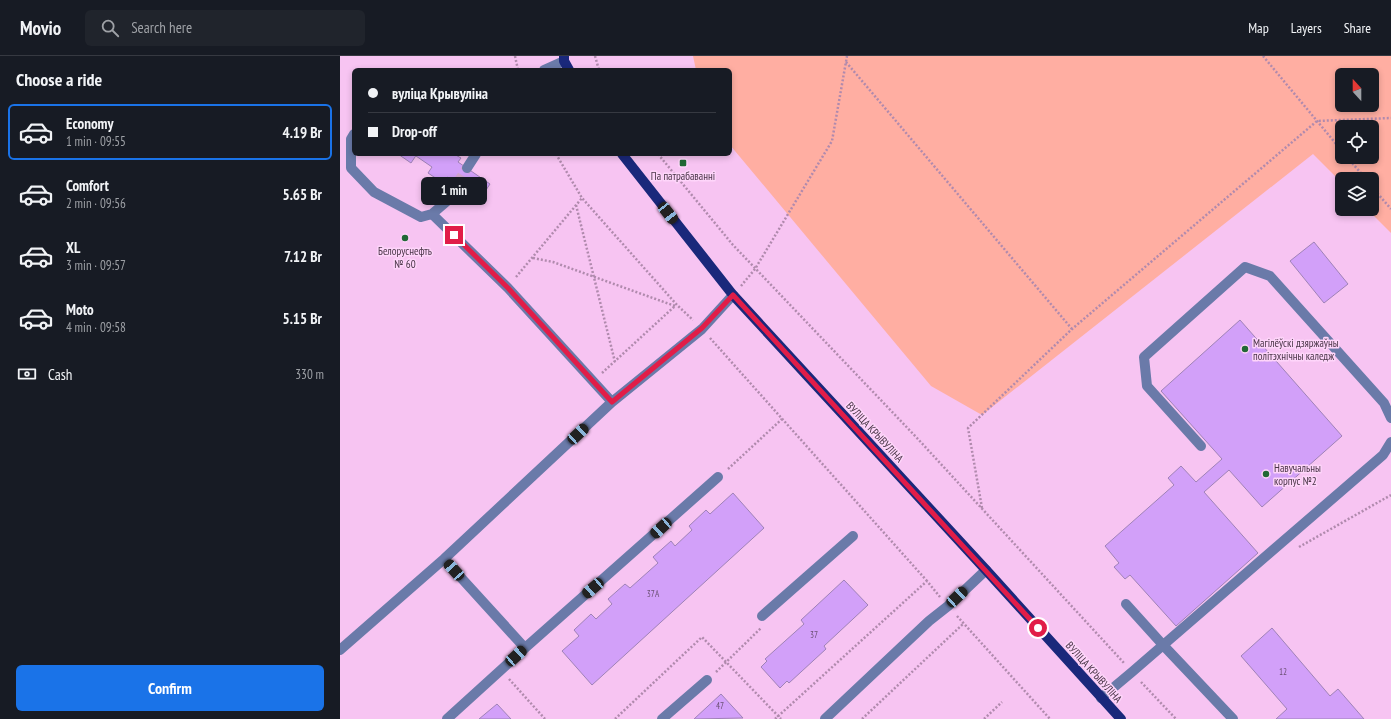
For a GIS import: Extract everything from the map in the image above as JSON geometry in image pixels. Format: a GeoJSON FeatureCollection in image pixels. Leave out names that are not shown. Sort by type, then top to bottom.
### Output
{"type":"FeatureCollection","features":[{"type":"Feature","properties":{"kind":"main road"},"geometry":{"type":"LineString","coordinates":[[564,58],[568,68]]}},
{"type":"Feature","properties":{"kind":"main road","name":"ВУЛІЦА КРЫВУЛІНА"},"geometry":{"type":"LineString","coordinates":[[624,156],[733,295],[986,570],[1120,719]]}},
{"type":"Feature","properties":{"kind":"street"},"geometry":{"type":"LineString","coordinates":[[547,68],[564,58]]}},
{"type":"Feature","properties":{"kind":"street"},"geometry":{"type":"LineString","coordinates":[[352,137],[350,168],[374,192],[421,217],[432,214],[446,202],[457,184]]}},
{"type":"Feature","properties":{"kind":"street"},"geometry":{"type":"LineString","coordinates":[[467,168],[475,156]]}},
{"type":"Feature","properties":{"kind":"street"},"geometry":{"type":"LineString","coordinates":[[432,214],[508,288],[612,402]]}},
{"type":"Feature","properties":{"kind":"street"},"geometry":{"type":"LineString","coordinates":[[1201,446],[1147,386],[1144,357],[1244,267],[1270,276],[1384,403],[1391,418]]}},
{"type":"Feature","properties":{"kind":"street"},"geometry":{"type":"LineString","coordinates":[[340,650],[444,559],[612,402],[702,328],[733,295]]}},
{"type":"Feature","properties":{"kind":"street"},"geometry":{"type":"LineString","coordinates":[[1101,698],[1383,455],[1391,442]]}},
{"type":"Feature","properties":{"kind":"street"},"geometry":{"type":"LineString","coordinates":[[447,719],[524,648],[718,477]]}},
{"type":"Feature","properties":{"kind":"street"},"geometry":{"type":"LineString","coordinates":[[762,616],[853,536]]}},
{"type":"Feature","properties":{"kind":"street"},"geometry":{"type":"LineString","coordinates":[[444,559],[524,648]]}},
{"type":"Feature","properties":{"kind":"street"},"geometry":{"type":"LineString","coordinates":[[825,719],[929,621],[948,606],[986,570]]}},
{"type":"Feature","properties":{"kind":"street"},"geometry":{"type":"LineString","coordinates":[[1126,604],[1234,719]]}},
{"type":"Feature","properties":{"kind":"street"},"geometry":{"type":"LineString","coordinates":[[662,719],[707,680]]}},
{"type":"Feature","properties":{"kind":"path"},"geometry":{"type":"LineString","coordinates":[[515,56],[518,68]]}},
{"type":"Feature","properties":{"kind":"path"},"geometry":{"type":"LineString","coordinates":[[596,56],[599,68]]}},
{"type":"Feature","properties":{"kind":"path"},"geometry":{"type":"LineString","coordinates":[[733,295],[755,269],[832,141],[847,56]]}},
{"type":"Feature","properties":{"kind":"path"},"geometry":{"type":"LineString","coordinates":[[1263,56],[1335,143]]}},
{"type":"Feature","properties":{"kind":"path"},"geometry":{"type":"LineString","coordinates":[[846,62],[1072,329]]}},
{"type":"Feature","properties":{"kind":"path"},"geometry":{"type":"LineString","coordinates":[[982,509],[968,428],[1072,329],[1316,121],[1391,118]]}},
{"type":"Feature","properties":{"kind":"path"},"geometry":{"type":"LineString","coordinates":[[557,156],[582,198],[676,306],[702,328],[927,581]]}},
{"type":"Feature","properties":{"kind":"path"},"geometry":{"type":"LineString","coordinates":[[660,156],[733,245],[755,269],[917,438],[1176,719]]}},
{"type":"Feature","properties":{"kind":"path"},"geometry":{"type":"LineString","coordinates":[[1353,164],[1360,172]]}},
{"type":"Feature","properties":{"kind":"path"},"geometry":{"type":"LineString","coordinates":[[1379,195],[1391,209]]}},
{"type":"Feature","properties":{"kind":"path"},"geometry":{"type":"LineString","coordinates":[[508,288],[582,198]]}},
{"type":"Feature","properties":{"kind":"path"},"geometry":{"type":"LineString","coordinates":[[576,205],[615,362]]}},
{"type":"Feature","properties":{"kind":"path"},"geometry":{"type":"LineString","coordinates":[[532,258],[553,262],[676,306]]}},
{"type":"Feature","properties":{"kind":"path"},"geometry":{"type":"LineString","coordinates":[[593,382],[676,306]]}},
{"type":"Feature","properties":{"kind":"path"},"geometry":{"type":"LineString","coordinates":[[718,477],[782,419]]}},
{"type":"Feature","properties":{"kind":"path"},"geometry":{"type":"LineString","coordinates":[[1295,549],[1391,495]]}},
{"type":"Feature","properties":{"kind":"path"},"geometry":{"type":"LineString","coordinates":[[707,680],[768,622],[762,616]]}},
{"type":"Feature","properties":{"kind":"path"},"geometry":{"type":"LineString","coordinates":[[862,719],[963,624]]}},
{"type":"Feature","properties":{"kind":"path"},"geometry":{"type":"LineString","coordinates":[[501,670],[544,719]]}},
{"type":"Feature","properties":{"kind":"path"},"geometry":{"type":"LineString","coordinates":[[984,719],[1002,702]]}},
{"type":"Feature","properties":{"kind":"shaded area"},"geometry":{"type":"Polygon","coordinates":[[[693,56],[1391,56],[1391,233],[1374,216],[1379,216],[1379,172],[1335,172],[1335,176],[1313,154],[982,415],[931,386],[732,147],[732,68],[696,68],[693,56]]]}},
{"type":"Feature","properties":{"kind":"building"},"geometry":{"type":"Polygon","coordinates":[[[401,156],[416,156],[411,163],[401,156]]]}},
{"type":"Feature","properties":{"kind":"building"},"geometry":{"type":"Polygon","coordinates":[[[416,156],[458,156],[461,158],[458,162],[490,184],[480,199],[447,177],[443,183],[428,173],[432,167],[416,156]]]}},
{"type":"Feature","properties":{"kind":"building"},"geometry":{"type":"Polygon","coordinates":[[[1314,242],[1348,284],[1324,303],[1290,261],[1314,242]]]}},
{"type":"Feature","properties":{"kind":"building","name":"Навучальны корпус №2"},"geometry":{"type":"Polygon","coordinates":[[[1240,320],[1342,436],[1262,507],[1229,470],[1204,492],[1258,553],[1176,626],[1130,575],[1125,579],[1114,567],[1119,563],[1105,546],[1174,485],[1168,478],[1181,466],[1196,482],[1222,459],[1161,391],[1240,320]]]}},
{"type":"Feature","properties":{"kind":"building"},"geometry":{"type":"Polygon","coordinates":[[[733,493],[764,528],[592,685],[562,651],[579,636],[574,630],[591,614],[596,619],[612,604],[608,599],[625,584],[630,588],[658,563],[653,557],[671,541],[675,546],[692,530],[689,526],[706,510],[710,514],[733,493]]]}},
{"type":"Feature","properties":{"kind":"building"},"geometry":{"type":"Polygon","coordinates":[[[844,580],[868,605],[824,646],[826,649],[789,683],[787,681],[780,688],[761,667],[767,661],[765,659],[804,624],[801,620],[844,580]]]}},
{"type":"Feature","properties":{"kind":"building"},"geometry":{"type":"Polygon","coordinates":[[[1272,628],[1330,696],[1338,689],[1364,719],[1276,719],[1287,709],[1241,656],[1272,628]]]}},
{"type":"Feature","properties":{"kind":"building"},"geometry":{"type":"Polygon","coordinates":[[[721,694],[743,718],[694,719],[721,694]]]}},
{"type":"Feature","properties":{"kind":"building"},"geometry":{"type":"Polygon","coordinates":[[[497,704],[511,719],[479,719],[497,704]]]}},
{"type":"Feature","properties":{"kind":"tunnel"},"geometry":{"type":"LineString","coordinates":[[457,184],[467,168]]}},
{"type":"Feature","properties":{"kind":"place","name":"Па патрабаванні"},"geometry":{"type":"Point","coordinates":[683,163]}},
{"type":"Feature","properties":{"kind":"place","name":"Белоруснефть № 60"},"geometry":{"type":"Point","coordinates":[405,238]}},
{"type":"Feature","properties":{"kind":"place","name":"Магілёўскі дзяржаўны політэхнічны каледж"},"geometry":{"type":"Point","coordinates":[1245,349]}},
{"type":"Feature","properties":{"kind":"place","name":"Навучальны корпус №2"},"geometry":{"type":"Point","coordinates":[1266,474]}},
{"type":"Feature","properties":{"kind":"route"},"geometry":{"type":"LineString","coordinates":[[454,235],[508,288],[612,402],[702,328],[733,295],[1038,628]]}}]}
